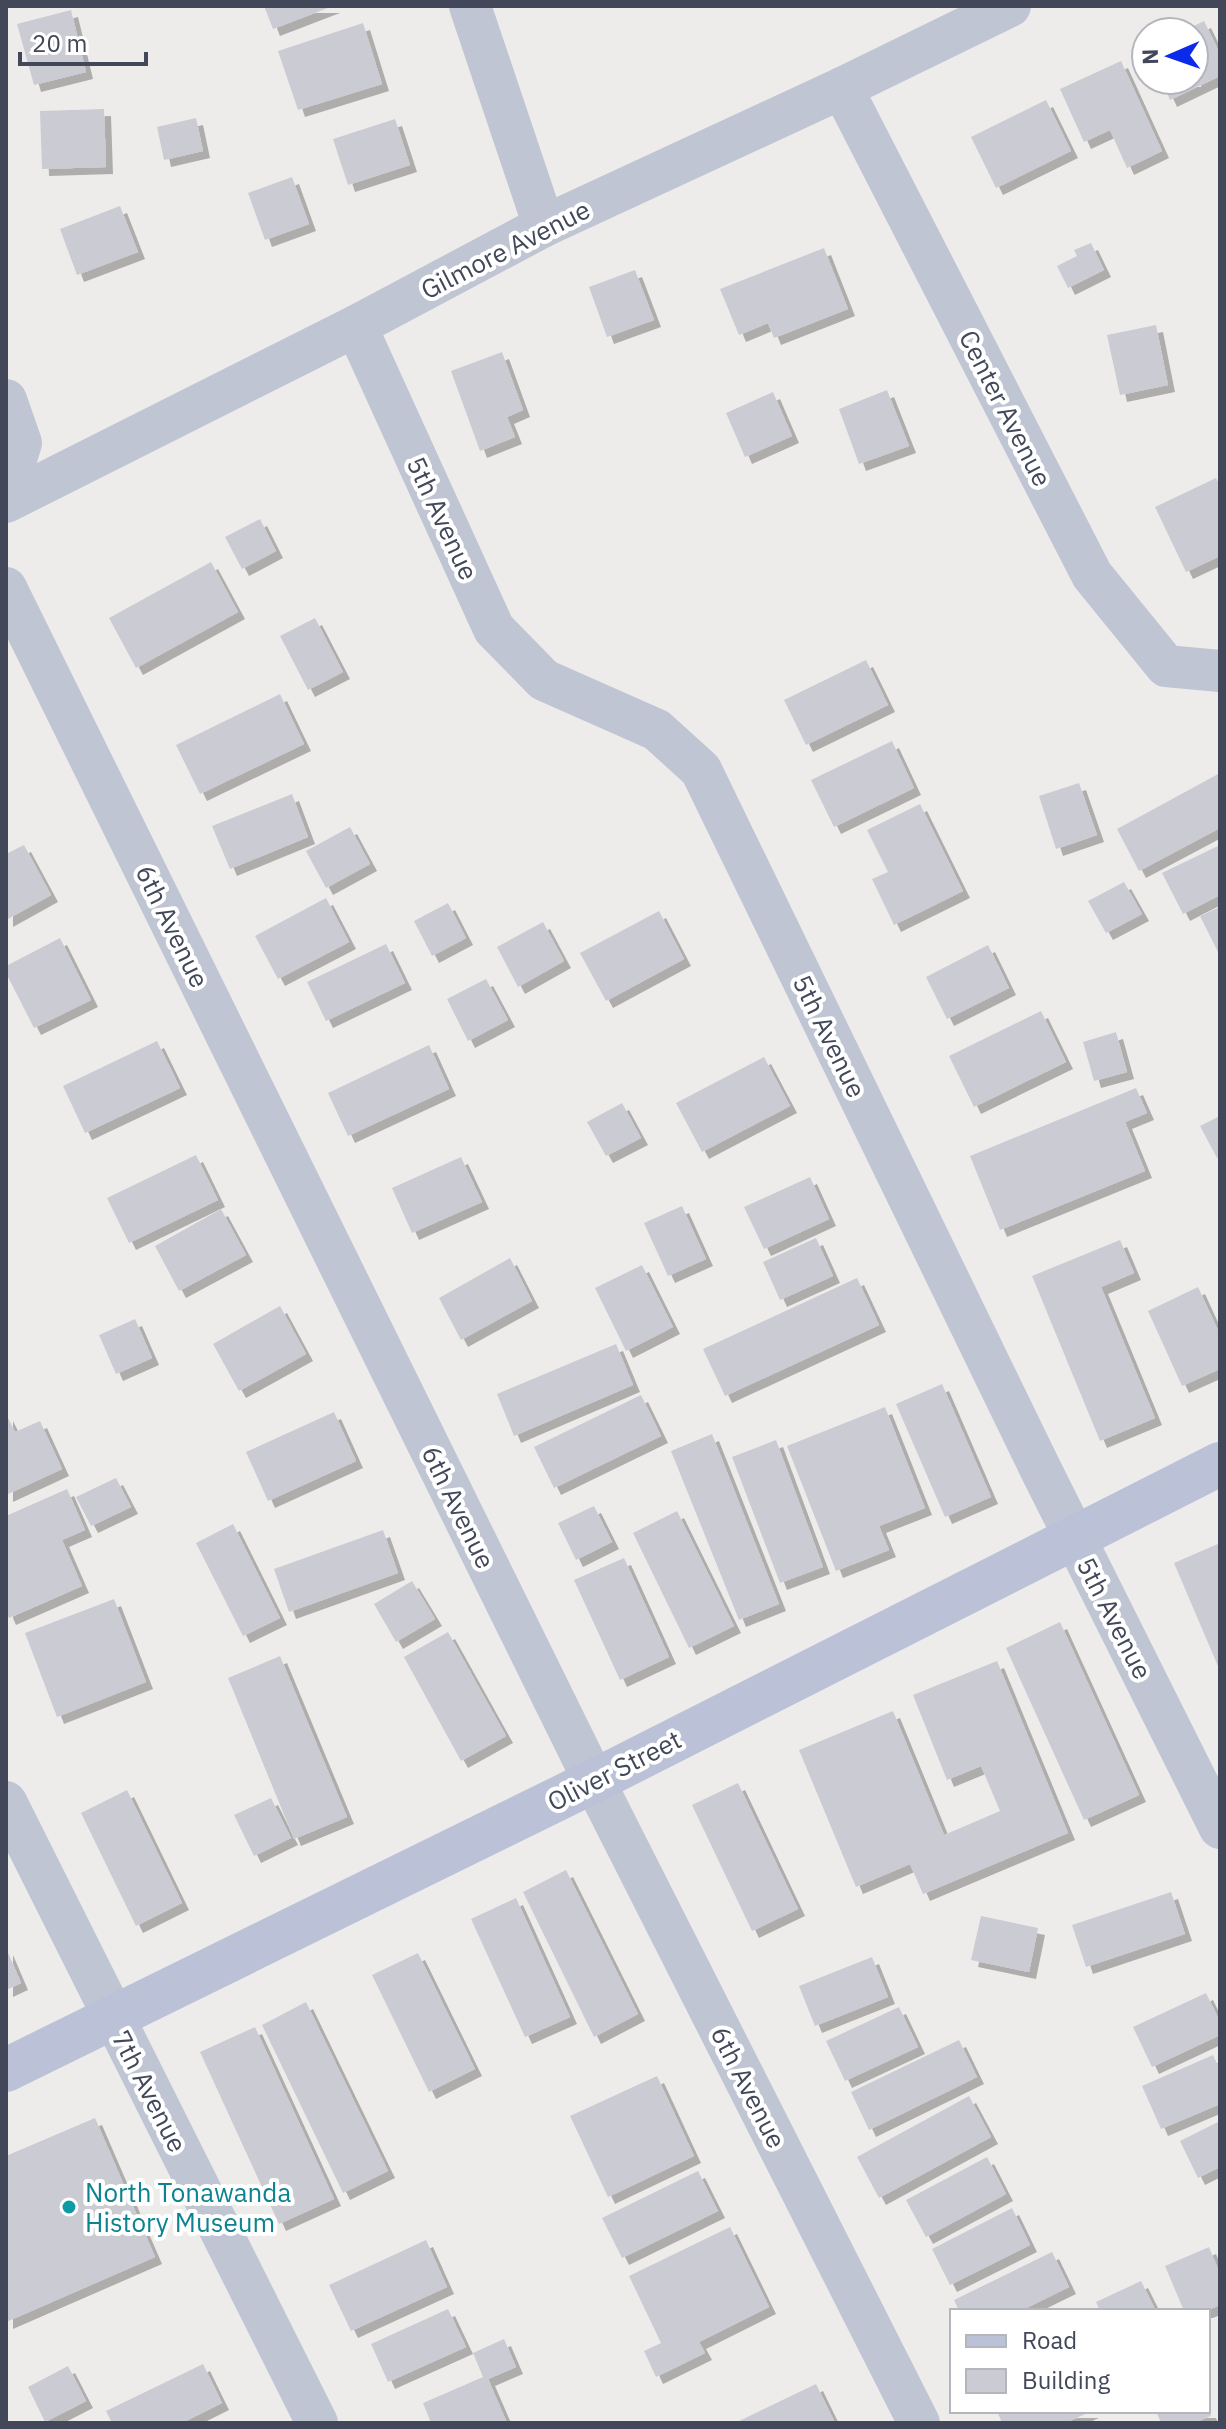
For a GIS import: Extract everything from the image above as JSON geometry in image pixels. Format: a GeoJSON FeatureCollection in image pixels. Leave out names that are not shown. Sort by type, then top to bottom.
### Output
{"type":"FeatureCollection","features":[{"type":"Feature","properties":{"kind":"main road","name":"Oliver Street"},"geometry":{"type":"LineString","coordinates":[[6,2070],[594,1781],[1220,1464]]}},
{"type":"Feature","properties":{"kind":"street"},"geometry":{"type":"LineString","coordinates":[[470,6],[544,226]]}},
{"type":"Feature","properties":{"kind":"street","name":"Gilmore Avenue"},"geometry":{"type":"LineString","coordinates":[[6,502],[356,326],[544,226],[842,88],[1010,6]]}},
{"type":"Feature","properties":{"kind":"street","name":"Center Avenue"},"geometry":{"type":"LineString","coordinates":[[842,88],[1092,575],[1166,666],[1220,671]]}},
{"type":"Feature","properties":{"kind":"street","name":"5th Avenue"},"geometry":{"type":"LineString","coordinates":[[356,326],[494,629],[544,680],[657,730],[701,770],[1074,1536],[1220,1828]]}},
{"type":"Feature","properties":{"kind":"street"},"geometry":{"type":"LineString","coordinates":[[6,400],[21,443],[6,491]]}},
{"type":"Feature","properties":{"kind":"street","name":"6th Avenue"},"geometry":{"type":"LineString","coordinates":[[6,588],[594,1781],[919,2423]]}},
{"type":"Feature","properties":{"kind":"street","name":"7th Avenue"},"geometry":{"type":"LineString","coordinates":[[6,1802],[317,2423]]}},
{"type":"Feature","properties":{"kind":"building"},"geometry":{"type":"Polygon","coordinates":[[[264,6],[333,6],[273,29],[264,6]]]}},
{"type":"Feature","properties":{"kind":"building"},"geometry":{"type":"Polygon","coordinates":[[[71,10],[86,72],[34,85],[17,24],[71,10]]]}},
{"type":"Feature","properties":{"kind":"building"},"geometry":{"type":"Polygon","coordinates":[[[363,23],[382,84],[298,110],[278,51],[363,23]]]}},
{"type":"Feature","properties":{"kind":"building"},"geometry":{"type":"Polygon","coordinates":[[[1210,33],[1220,54],[1220,76],[1210,81],[1210,33]]]}},
{"type":"Feature","properties":{"kind":"building"},"geometry":{"type":"Polygon","coordinates":[[[1121,61],[1130,81],[1130,96],[1137,96],[1162,151],[1127,168],[1110,130],[1084,142],[1060,89],[1121,61]]]}},
{"type":"Feature","properties":{"kind":"building"},"geometry":{"type":"Polygon","coordinates":[[[1046,100],[1071,151],[996,188],[971,137],[1046,100]]]}},
{"type":"Feature","properties":{"kind":"building"},"geometry":{"type":"Polygon","coordinates":[[[104,109],[106,167],[42,169],[40,111],[104,109]]]}},
{"type":"Feature","properties":{"kind":"building"},"geometry":{"type":"Polygon","coordinates":[[[196,118],[203,151],[164,160],[157,127],[196,118]]]}},
{"type":"Feature","properties":{"kind":"building"},"geometry":{"type":"Polygon","coordinates":[[[395,119],[410,165],[348,185],[333,139],[395,119]]]}},
{"type":"Feature","properties":{"kind":"building"},"geometry":{"type":"Polygon","coordinates":[[[292,177],[309,224],[265,240],[248,193],[292,177]]]}},
{"type":"Feature","properties":{"kind":"building"},"geometry":{"type":"Polygon","coordinates":[[[120,206],[138,252],[77,275],[60,229],[120,206]]]}},
{"type":"Feature","properties":{"kind":"building"},"geometry":{"type":"Polygon","coordinates":[[[1091,243],[1104,270],[1068,288],[1057,266],[1077,256],[1074,250],[1091,243]]]}},
{"type":"Feature","properties":{"kind":"building"},"geometry":{"type":"Polygon","coordinates":[[[824,248],[848,309],[774,338],[768,323],[739,335],[720,289],[824,248]]]}},
{"type":"Feature","properties":{"kind":"building"},"geometry":{"type":"Polygon","coordinates":[[[635,270],[654,320],[607,337],[589,287],[635,270]]]}},
{"type":"Feature","properties":{"kind":"building"},"geometry":{"type":"Polygon","coordinates":[[[1156,325],[1168,385],[1120,395],[1107,335],[1156,325]]]}},
{"type":"Feature","properties":{"kind":"building"},"geometry":{"type":"Polygon","coordinates":[[[502,352],[523,410],[507,417],[515,437],[480,451],[451,371],[502,352]]]}},
{"type":"Feature","properties":{"kind":"building"},"geometry":{"type":"Polygon","coordinates":[[[887,390],[909,446],[859,464],[839,409],[887,390]]]}},
{"type":"Feature","properties":{"kind":"building"},"geometry":{"type":"Polygon","coordinates":[[[773,392],[792,436],[745,457],[726,413],[773,392]]]}},
{"type":"Feature","properties":{"kind":"building"},"geometry":{"type":"Polygon","coordinates":[[[1216,478],[1220,486],[1220,556],[1186,572],[1155,507],[1216,478]]]}},
{"type":"Feature","properties":{"kind":"building"},"geometry":{"type":"Polygon","coordinates":[[[260,519],[276,551],[242,569],[225,537],[260,519]]]}},
{"type":"Feature","properties":{"kind":"building"},"geometry":{"type":"Polygon","coordinates":[[[211,562],[238,612],[136,668],[109,618],[211,562]]]}},
{"type":"Feature","properties":{"kind":"building"},"geometry":{"type":"Polygon","coordinates":[[[315,618],[343,672],[308,690],[280,636],[315,618]]]}},
{"type":"Feature","properties":{"kind":"building"},"geometry":{"type":"Polygon","coordinates":[[[866,660],[888,705],[806,745],[784,700],[866,660]]]}},
{"type":"Feature","properties":{"kind":"building"},"geometry":{"type":"Polygon","coordinates":[[[280,694],[304,744],[200,794],[176,745],[280,694]]]}},
{"type":"Feature","properties":{"kind":"building"},"geometry":{"type":"Polygon","coordinates":[[[892,741],[914,788],[834,827],[811,780],[892,741]]]}},
{"type":"Feature","properties":{"kind":"building"},"geometry":{"type":"Polygon","coordinates":[[[1220,773],[1220,828],[1139,871],[1117,829],[1220,773]]]}},
{"type":"Feature","properties":{"kind":"building"},"geometry":{"type":"Polygon","coordinates":[[[1079,783],[1097,835],[1056,849],[1039,796],[1079,783]]]}},
{"type":"Feature","properties":{"kind":"building"},"geometry":{"type":"Polygon","coordinates":[[[292,794],[308,837],[230,869],[212,826],[292,794]]]}},
{"type":"Feature","properties":{"kind":"building"},"geometry":{"type":"Polygon","coordinates":[[[920,804],[963,891],[894,925],[872,879],[888,872],[867,830],[920,804]]]}},
{"type":"Feature","properties":{"kind":"building"},"geometry":{"type":"Polygon","coordinates":[[[350,827],[370,864],[326,888],[306,851],[350,827]]]}},
{"type":"Feature","properties":{"kind":"building"},"geometry":{"type":"Polygon","coordinates":[[[24,845],[51,895],[6,920],[6,854],[24,845]]]}},
{"type":"Feature","properties":{"kind":"building"},"geometry":{"type":"Polygon","coordinates":[[[1220,845],[1220,895],[1183,914],[1162,873],[1220,845]]]}},
{"type":"Feature","properties":{"kind":"building"},"geometry":{"type":"Polygon","coordinates":[[[1124,882],[1142,914],[1106,933],[1088,901],[1124,882]]]}},
{"type":"Feature","properties":{"kind":"building"},"geometry":{"type":"Polygon","coordinates":[[[326,898],[349,942],[278,979],[255,936],[326,898]]]}},
{"type":"Feature","properties":{"kind":"building"},"geometry":{"type":"Polygon","coordinates":[[[448,903],[466,938],[432,956],[414,921],[448,903]]]}},
{"type":"Feature","properties":{"kind":"building"},"geometry":{"type":"Polygon","coordinates":[[[1220,907],[1220,956],[1200,916],[1220,907]]]}},
{"type":"Feature","properties":{"kind":"building"},"geometry":{"type":"Polygon","coordinates":[[[659,911],[684,959],[606,1001],[580,953],[659,911]]]}},
{"type":"Feature","properties":{"kind":"building"},"geometry":{"type":"Polygon","coordinates":[[[543,922],[564,961],[518,987],[497,947],[543,922]]]}},
{"type":"Feature","properties":{"kind":"building"},"geometry":{"type":"Polygon","coordinates":[[[60,938],[91,1000],[34,1028],[6,973],[6,966],[60,938]]]}},
{"type":"Feature","properties":{"kind":"building"},"geometry":{"type":"Polygon","coordinates":[[[386,944],[405,983],[326,1021],[307,982],[386,944]]]}},
{"type":"Feature","properties":{"kind":"building"},"geometry":{"type":"Polygon","coordinates":[[[988,945],[1009,988],[947,1019],[926,977],[988,945]]]}},
{"type":"Feature","properties":{"kind":"building"},"geometry":{"type":"Polygon","coordinates":[[[486,979],[508,1020],[468,1041],[447,999],[486,979]]]}},
{"type":"Feature","properties":{"kind":"building"},"geometry":{"type":"Polygon","coordinates":[[[1041,1011],[1066,1062],[974,1107],[949,1056],[1041,1011]]]}},
{"type":"Feature","properties":{"kind":"building"},"geometry":{"type":"Polygon","coordinates":[[[1116,1032],[1127,1072],[1094,1081],[1083,1042],[1116,1032]]]}},
{"type":"Feature","properties":{"kind":"building"},"geometry":{"type":"Polygon","coordinates":[[[157,1041],[180,1088],[85,1133],[63,1086],[157,1041]]]}},
{"type":"Feature","properties":{"kind":"building"},"geometry":{"type":"Polygon","coordinates":[[[429,1045],[449,1089],[348,1136],[328,1093],[429,1045]]]}},
{"type":"Feature","properties":{"kind":"building"},"geometry":{"type":"Polygon","coordinates":[[[764,1057],[790,1106],[702,1152],[676,1103],[764,1057]]]}},
{"type":"Feature","properties":{"kind":"building"},"geometry":{"type":"Polygon","coordinates":[[[1136,1088],[1147,1113],[1125,1122],[1145,1171],[1000,1230],[970,1156],[1136,1088]]]}},
{"type":"Feature","properties":{"kind":"building"},"geometry":{"type":"Polygon","coordinates":[[[622,1103],[641,1138],[606,1156],[587,1122],[622,1103]]]}},
{"type":"Feature","properties":{"kind":"building"},"geometry":{"type":"Polygon","coordinates":[[[1220,1116],[1220,1157],[1217,1158],[1200,1126],[1220,1116]]]}},
{"type":"Feature","properties":{"kind":"building"},"geometry":{"type":"Polygon","coordinates":[[[196,1155],[218,1200],[129,1243],[107,1198],[196,1155]]]}},
{"type":"Feature","properties":{"kind":"building"},"geometry":{"type":"Polygon","coordinates":[[[461,1157],[482,1202],[412,1233],[392,1188],[461,1157]]]}},
{"type":"Feature","properties":{"kind":"building"},"geometry":{"type":"Polygon","coordinates":[[[810,1177],[829,1219],[764,1249],[744,1207],[810,1177]]]}},
{"type":"Feature","properties":{"kind":"building"},"geometry":{"type":"Polygon","coordinates":[[[682,1206],[706,1259],[668,1276],[644,1223],[682,1206]]]}},
{"type":"Feature","properties":{"kind":"building"},"geometry":{"type":"Polygon","coordinates":[[[221,1209],[246,1255],[179,1291],[155,1246],[221,1209]]]}},
{"type":"Feature","properties":{"kind":"building"},"geometry":{"type":"Polygon","coordinates":[[[816,1238],[833,1276],[780,1300],[763,1262],[816,1238]]]}},
{"type":"Feature","properties":{"kind":"building"},"geometry":{"type":"Polygon","coordinates":[[[1120,1240],[1134,1273],[1101,1287],[1155,1418],[1100,1441],[1032,1276],[1120,1240]]]}},
{"type":"Feature","properties":{"kind":"building"},"geometry":{"type":"Polygon","coordinates":[[[510,1258],[532,1301],[461,1340],[439,1298],[510,1258]]]}},
{"type":"Feature","properties":{"kind":"building"},"geometry":{"type":"Polygon","coordinates":[[[642,1265],[673,1327],[626,1351],[595,1288],[642,1265]]]}},
{"type":"Feature","properties":{"kind":"building"},"geometry":{"type":"Polygon","coordinates":[[[857,1278],[879,1325],[725,1396],[703,1349],[857,1278]]]}},
{"type":"Feature","properties":{"kind":"building"},"geometry":{"type":"Polygon","coordinates":[[[1198,1287],[1220,1335],[1220,1369],[1182,1386],[1148,1311],[1198,1287]]]}},
{"type":"Feature","properties":{"kind":"building"},"geometry":{"type":"Polygon","coordinates":[[[280,1306],[306,1354],[239,1391],[213,1344],[280,1306]]]}},
{"type":"Feature","properties":{"kind":"building"},"geometry":{"type":"Polygon","coordinates":[[[135,1319],[152,1358],[116,1374],[99,1335],[135,1319]]]}},
{"type":"Feature","properties":{"kind":"building"},"geometry":{"type":"Polygon","coordinates":[[[616,1344],[633,1385],[514,1436],[497,1394],[616,1344]]]}},
{"type":"Feature","properties":{"kind":"building"},"geometry":{"type":"Polygon","coordinates":[[[942,1384],[991,1497],[945,1517],[896,1404],[942,1384]]]}},
{"type":"Feature","properties":{"kind":"building"},"geometry":{"type":"Polygon","coordinates":[[[641,1395],[661,1436],[554,1488],[534,1447],[641,1395]]]}},
{"type":"Feature","properties":{"kind":"building"},"geometry":{"type":"Polygon","coordinates":[[[885,1407],[925,1508],[879,1526],[889,1550],[836,1571],[787,1446],[885,1407]]]}},
{"type":"Feature","properties":{"kind":"building"},"geometry":{"type":"Polygon","coordinates":[[[334,1412],[356,1461],[268,1501],[246,1452],[334,1412]]]}},
{"type":"Feature","properties":{"kind":"building"},"geometry":{"type":"Polygon","coordinates":[[[6,1414],[15,1432],[40,1421],[62,1469],[6,1495],[6,1414]]]}},
{"type":"Feature","properties":{"kind":"building"},"geometry":{"type":"Polygon","coordinates":[[[712,1434],[779,1604],[739,1620],[671,1451],[712,1434]]]}},
{"type":"Feature","properties":{"kind":"building"},"geometry":{"type":"Polygon","coordinates":[[[776,1440],[823,1567],[780,1583],[732,1457],[776,1440]]]}},
{"type":"Feature","properties":{"kind":"building"},"geometry":{"type":"Polygon","coordinates":[[[116,1478],[131,1507],[91,1526],[76,1497],[116,1478]]]}},
{"type":"Feature","properties":{"kind":"building"},"geometry":{"type":"Polygon","coordinates":[[[67,1489],[85,1530],[62,1540],[82,1586],[9,1618],[6,1611],[6,1516],[67,1489]]]}},
{"type":"Feature","properties":{"kind":"building"},"geometry":{"type":"Polygon","coordinates":[[[594,1506],[612,1542],[576,1560],[558,1523],[594,1506]]]}},
{"type":"Feature","properties":{"kind":"building"},"geometry":{"type":"Polygon","coordinates":[[[677,1511],[734,1626],[689,1648],[633,1533],[677,1511]]]}},
{"type":"Feature","properties":{"kind":"building"},"geometry":{"type":"Polygon","coordinates":[[[233,1524],[280,1618],[243,1636],[196,1543],[233,1524]]]}},
{"type":"Feature","properties":{"kind":"building"},"geometry":{"type":"Polygon","coordinates":[[[383,1530],[398,1573],[289,1612],[274,1569],[383,1530]]]}},
{"type":"Feature","properties":{"kind":"building"},"geometry":{"type":"Polygon","coordinates":[[[1220,1543],[1220,1671],[1174,1563],[1220,1543]]]}},
{"type":"Feature","properties":{"kind":"building"},"geometry":{"type":"Polygon","coordinates":[[[624,1558],[669,1657],[620,1680],[574,1580],[624,1558]]]}},
{"type":"Feature","properties":{"kind":"building"},"geometry":{"type":"Polygon","coordinates":[[[412,1581],[435,1619],[396,1642],[374,1604],[412,1581]]]}},
{"type":"Feature","properties":{"kind":"building"},"geometry":{"type":"Polygon","coordinates":[[[114,1599],[146,1682],[57,1717],[25,1633],[114,1599]]]}},
{"type":"Feature","properties":{"kind":"building"},"geometry":{"type":"Polygon","coordinates":[[[1060,1622],[1139,1795],[1084,1820],[1006,1648],[1060,1622]]]}},
{"type":"Feature","properties":{"kind":"building"},"geometry":{"type":"Polygon","coordinates":[[[448,1632],[506,1736],[461,1761],[404,1657],[448,1632]]]}},
{"type":"Feature","properties":{"kind":"building"},"geometry":{"type":"Polygon","coordinates":[[[280,1656],[347,1817],[294,1839],[228,1678],[280,1656]]]}},
{"type":"Feature","properties":{"kind":"building"},"geometry":{"type":"Polygon","coordinates":[[[997,1661],[1068,1833],[923,1894],[910,1864],[856,1887],[799,1750],[893,1711],[944,1835],[1000,1811],[981,1766],[947,1780],[913,1695],[997,1661]]]}},
{"type":"Feature","properties":{"kind":"building"},"geometry":{"type":"Polygon","coordinates":[[[738,1783],[798,1909],[752,1931],[692,1805],[738,1783]]]}},
{"type":"Feature","properties":{"kind":"building"},"geometry":{"type":"Polygon","coordinates":[[[127,1790],[182,1903],[136,1926],[81,1813],[127,1790]]]}},
{"type":"Feature","properties":{"kind":"building"},"geometry":{"type":"Polygon","coordinates":[[[271,1798],[291,1838],[254,1856],[234,1815],[271,1798]]]}},
{"type":"Feature","properties":{"kind":"building"},"geometry":{"type":"Polygon","coordinates":[[[566,1870],[638,2014],[594,2037],[523,1892],[566,1870]]]}},
{"type":"Feature","properties":{"kind":"building"},"geometry":{"type":"Polygon","coordinates":[[[1171,1892],[1185,1934],[1086,1967],[1072,1925],[1171,1892]]]}},
{"type":"Feature","properties":{"kind":"building"},"geometry":{"type":"Polygon","coordinates":[[[516,1898],[570,2017],[525,2037],[471,1919],[516,1898]]]}},
{"type":"Feature","properties":{"kind":"building"},"geometry":{"type":"Polygon","coordinates":[[[981,1916],[1038,1928],[1029,1972],[971,1960],[981,1916]]]}},
{"type":"Feature","properties":{"kind":"building"},"geometry":{"type":"Polygon","coordinates":[[[6,1948],[21,1983],[6,1990],[6,1948]]]}},
{"type":"Feature","properties":{"kind":"building"},"geometry":{"type":"Polygon","coordinates":[[[418,1953],[475,2069],[429,2092],[372,1975],[418,1953]]]}},
{"type":"Feature","properties":{"kind":"building"},"geometry":{"type":"Polygon","coordinates":[[[872,1957],[888,1997],[815,2026],[799,1986],[872,1957]]]}},
{"type":"Feature","properties":{"kind":"building"},"geometry":{"type":"Polygon","coordinates":[[[1206,1993],[1220,2022],[1220,2035],[1152,2067],[1133,2027],[1206,1993]]]}},
{"type":"Feature","properties":{"kind":"building"},"geometry":{"type":"Polygon","coordinates":[[[306,2002],[388,2171],[343,2193],[262,2025],[306,2002]]]}},
{"type":"Feature","properties":{"kind":"building"},"geometry":{"type":"Polygon","coordinates":[[[899,2007],[918,2047],[845,2081],[826,2041],[899,2007]]]}},
{"type":"Feature","properties":{"kind":"building"},"geometry":{"type":"Polygon","coordinates":[[[255,2027],[334,2199],[279,2224],[200,2052],[255,2027]]]}},
{"type":"Feature","properties":{"kind":"building"},"geometry":{"type":"Polygon","coordinates":[[[959,2040],[977,2077],[869,2130],[851,2092],[959,2040]]]}},
{"type":"Feature","properties":{"kind":"building"},"geometry":{"type":"Polygon","coordinates":[[[1213,2055],[1220,2070],[1220,2104],[1161,2129],[1142,2086],[1213,2055]]]}},
{"type":"Feature","properties":{"kind":"building"},"geometry":{"type":"Polygon","coordinates":[[[657,2076],[694,2156],[608,2197],[570,2116],[657,2076]]]}},
{"type":"Feature","properties":{"kind":"building"},"geometry":{"type":"Polygon","coordinates":[[[969,2096],[991,2137],[879,2198],[857,2157],[969,2096]]]}},
{"type":"Feature","properties":{"kind":"building","name":"North Tonawanda History Museum"},"geometry":{"type":"Polygon","coordinates":[[[95,2118],[155,2257],[6,2322],[6,2156],[95,2118]]]}},
{"type":"Feature","properties":{"kind":"building"},"geometry":{"type":"Polygon","coordinates":[[[1220,2121],[1220,2167],[1198,2178],[1180,2141],[1220,2121]]]}},
{"type":"Feature","properties":{"kind":"building"},"geometry":{"type":"Polygon","coordinates":[[[987,2157],[1006,2194],[926,2237],[906,2200],[987,2157]]]}},
{"type":"Feature","properties":{"kind":"building"},"geometry":{"type":"Polygon","coordinates":[[[698,2171],[718,2211],[622,2258],[602,2218],[698,2171]]]}},
{"type":"Feature","properties":{"kind":"building"},"geometry":{"type":"Polygon","coordinates":[[[1012,2208],[1030,2245],[950,2285],[932,2249],[1012,2208]]]}},
{"type":"Feature","properties":{"kind":"building"},"geometry":{"type":"Polygon","coordinates":[[[730,2227],[769,2307],[699,2342],[705,2353],[656,2377],[644,2351],[661,2343],[629,2276],[730,2227]]]}},
{"type":"Feature","properties":{"kind":"building"},"geometry":{"type":"Polygon","coordinates":[[[426,2240],[447,2287],[351,2331],[329,2285],[426,2240]]]}},
{"type":"Feature","properties":{"kind":"building"},"geometry":{"type":"Polygon","coordinates":[[[1209,2247],[1220,2274],[1220,2305],[1210,2309],[1183,2309],[1165,2266],[1209,2247]]]}},
{"type":"Feature","properties":{"kind":"building"},"geometry":{"type":"Polygon","coordinates":[[[1052,2252],[1069,2287],[1024,2309],[958,2309],[954,2300],[1052,2252]]]}},
{"type":"Feature","properties":{"kind":"building"},"geometry":{"type":"Polygon","coordinates":[[[1141,2281],[1155,2309],[1099,2309],[1096,2302],[1141,2281]]]}},
{"type":"Feature","properties":{"kind":"building"},"geometry":{"type":"Polygon","coordinates":[[[448,2309],[466,2347],[388,2382],[371,2344],[448,2309]]]}},
{"type":"Feature","properties":{"kind":"building"},"geometry":{"type":"Polygon","coordinates":[[[504,2339],[516,2367],[488,2379],[507,2423],[431,2423],[423,2403],[483,2377],[473,2353],[504,2339]]]}},
{"type":"Feature","properties":{"kind":"building"},"geometry":{"type":"Polygon","coordinates":[[[203,2364],[222,2403],[182,2423],[112,2423],[106,2411],[203,2364]]]}},
{"type":"Feature","properties":{"kind":"building"},"geometry":{"type":"Polygon","coordinates":[[[68,2366],[86,2401],[45,2422],[28,2387],[68,2366]]]}},
{"type":"Feature","properties":{"kind":"building"},"geometry":{"type":"Polygon","coordinates":[[[816,2384],[835,2423],[735,2423],[816,2384]]]}},
{"type":"Feature","properties":{"kind":"building"},"geometry":{"type":"Polygon","coordinates":[[[998,2413],[1088,2413],[1065,2423],[1002,2423],[998,2413]]]}},
{"type":"Feature","properties":{"kind":"building"},"geometry":{"type":"Polygon","coordinates":[[[1157,2413],[1210,2413],[1211,2416],[1194,2423],[1161,2423],[1157,2413]]]}},
{"type":"Feature","properties":{"kind":"place","name":"North Tonawanda History Museum"},"geometry":{"type":"Point","coordinates":[69,2207]}}]}
